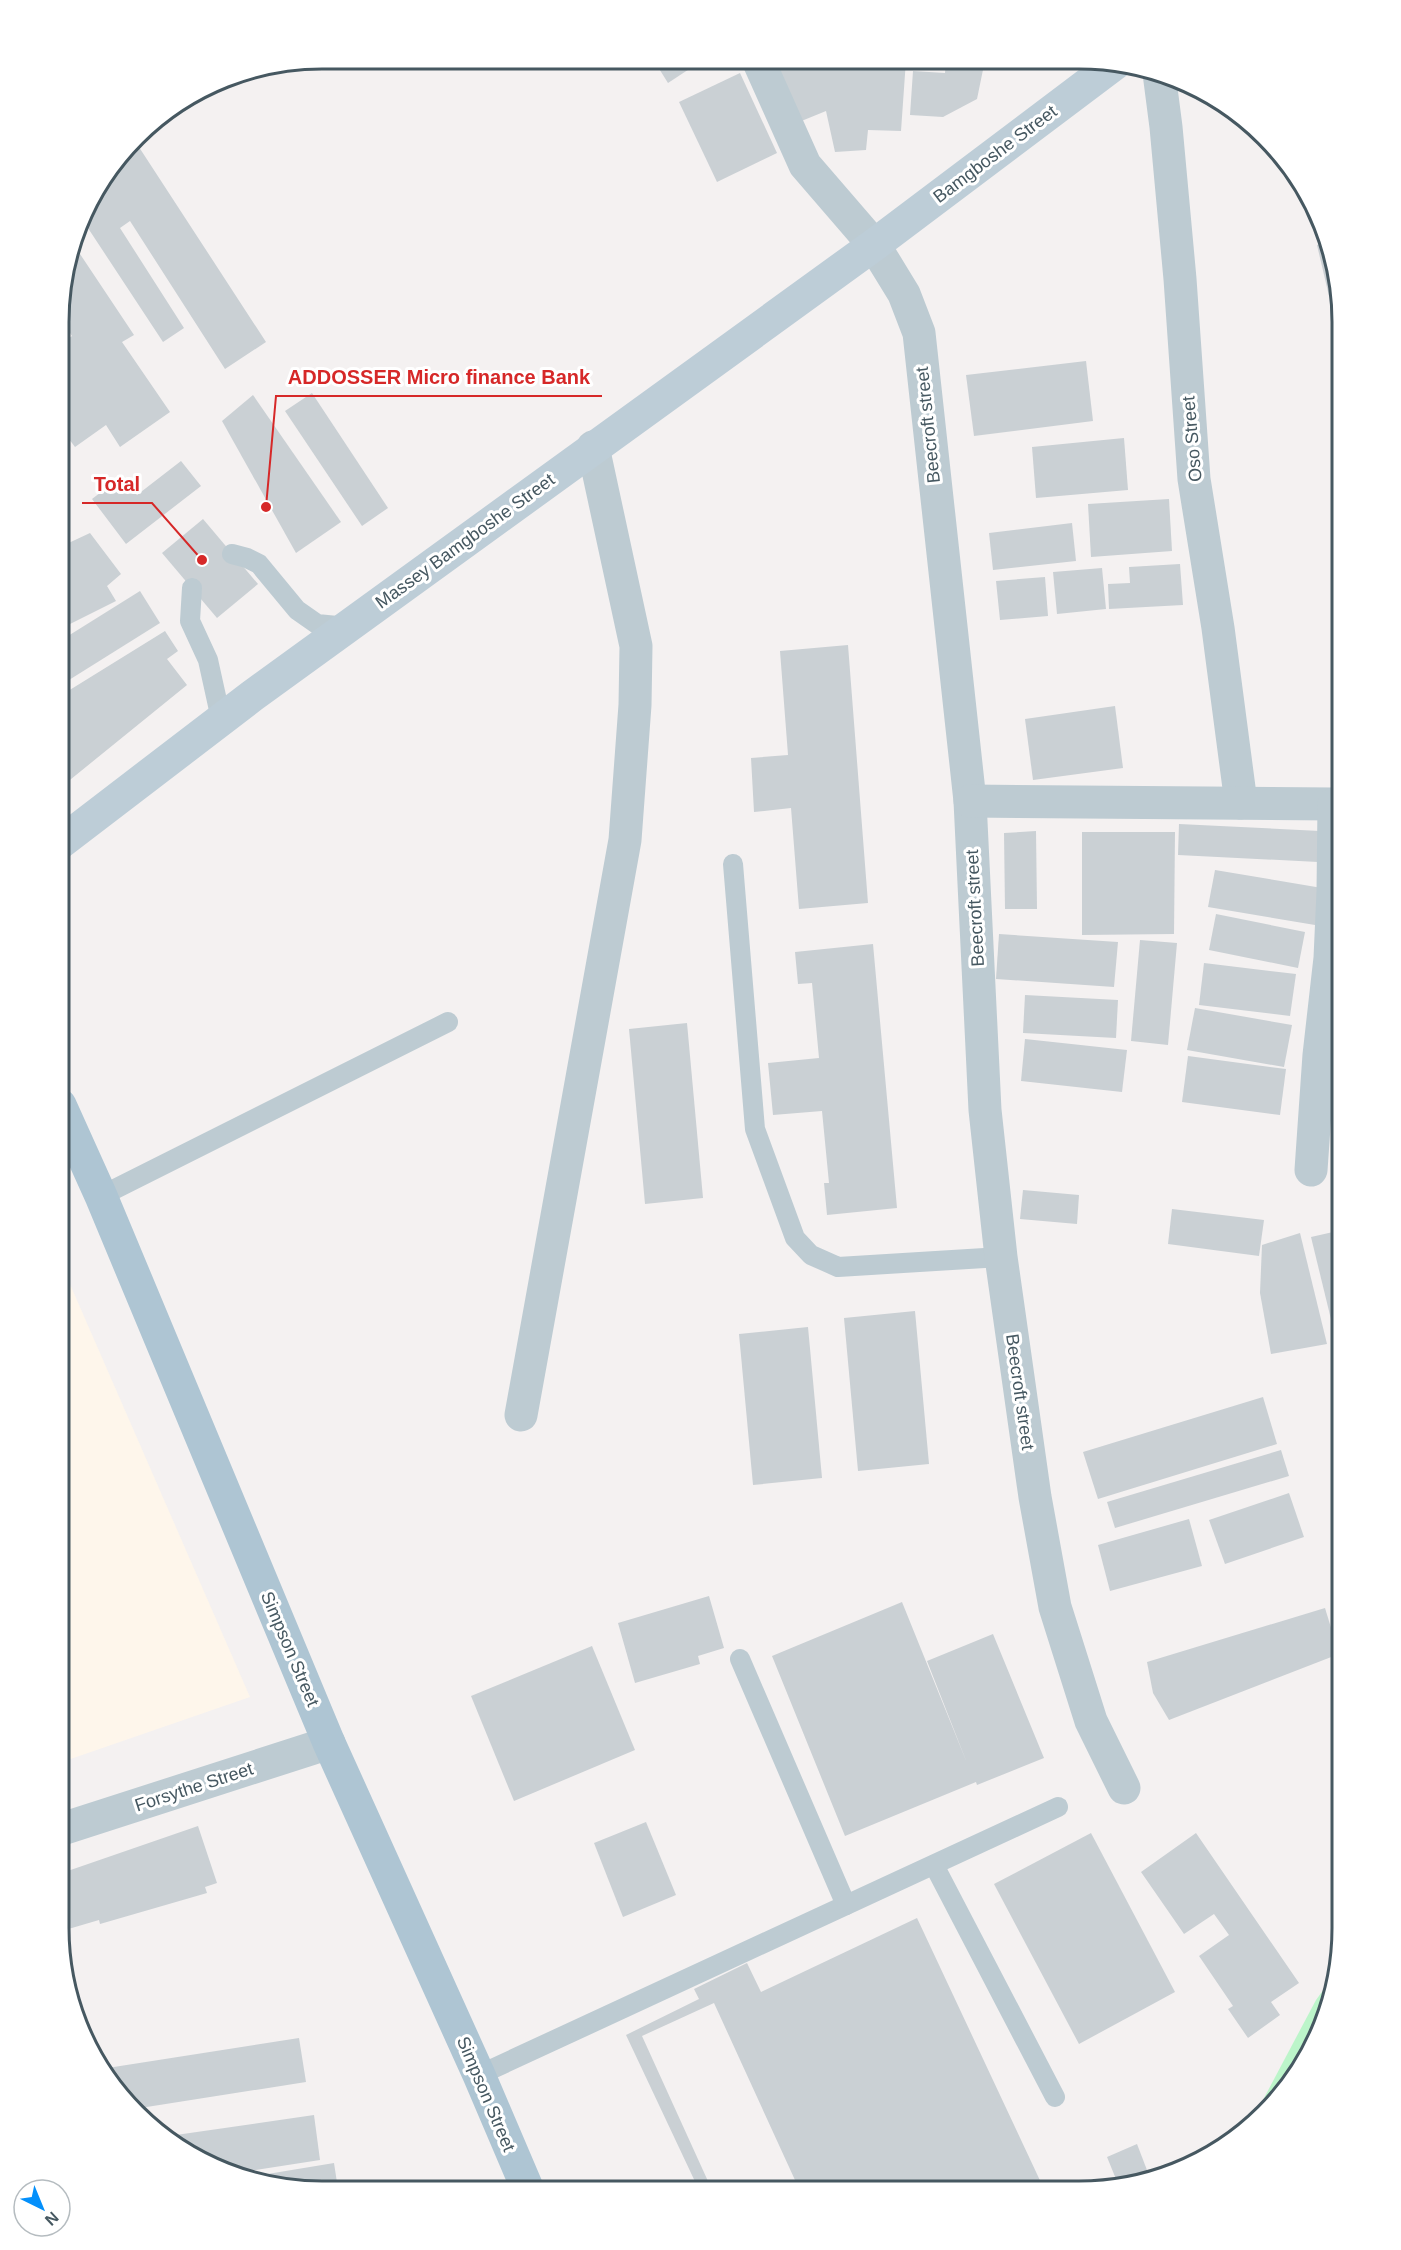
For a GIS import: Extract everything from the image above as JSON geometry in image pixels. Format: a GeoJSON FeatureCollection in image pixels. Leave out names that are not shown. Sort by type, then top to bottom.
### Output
{"type":"FeatureCollection","features":[{"type":"Feature","properties":{"kind":"main road","name":"Bamgboshe Street"},"geometry":{"type":"LineString","coordinates":[[874,246],[1106,71]]}},
{"type":"Feature","properties":{"kind":"main road","name":"Massey Bamgboshe Street"},"geometry":{"type":"LineString","coordinates":[[69,836],[221,719],[593,447],[874,246]]}},
{"type":"Feature","properties":{"kind":"main road","name":"Simpson Street"},"geometry":{"type":"LineString","coordinates":[[69,1126],[101,1196],[329,1743],[479,2075],[522,2181]]}},
{"type":"Feature","properties":{"kind":"street","name":"Beecroft street"},"geometry":{"type":"LineString","coordinates":[[762,69],[805,165],[874,246],[904,294],[919,333],[970,801],[985,1110],[1001,1257],[1035,1497],[1055,1607],[1091,1721],[1124,1788]]}},
{"type":"Feature","properties":{"kind":"street","name":"Oso Street"},"geometry":{"type":"LineString","coordinates":[[1160,82],[1180,279],[1194,479],[1218,628],[1241,803]]}},
{"type":"Feature","properties":{"kind":"street"},"geometry":{"type":"LineString","coordinates":[[521,1415],[626,840],[635,705],[636,646],[593,447]]}},
{"type":"Feature","properties":{"kind":"street"},"geometry":{"type":"LineString","coordinates":[[970,801],[1332,803]]}},
{"type":"Feature","properties":{"kind":"street"},"geometry":{"type":"LineString","coordinates":[[1311,1170],[1332,914]]}},
{"type":"Feature","properties":{"kind":"street","name":"Forsythe Street"},"geometry":{"type":"LineString","coordinates":[[69,1827],[329,1743]]}},
{"type":"Feature","properties":{"kind":"lane"},"geometry":{"type":"LineString","coordinates":[[232,554],[259,564],[297,610],[317,624],[347,627]]}},
{"type":"Feature","properties":{"kind":"lane"},"geometry":{"type":"LineString","coordinates":[[192,588],[190,621],[208,660],[221,719]]}},
{"type":"Feature","properties":{"kind":"lane"},"geometry":{"type":"LineString","coordinates":[[733,864],[755,1129],[795,1238],[811,1255],[838,1267],[1001,1257]]}},
{"type":"Feature","properties":{"kind":"lane"},"geometry":{"type":"LineString","coordinates":[[101,1196],[448,1022]]}},
{"type":"Feature","properties":{"kind":"lane"},"geometry":{"type":"LineString","coordinates":[[740,1659],[846,1905]]}},
{"type":"Feature","properties":{"kind":"lane"},"geometry":{"type":"LineString","coordinates":[[479,2075],[1058,1807]]}},
{"type":"Feature","properties":{"kind":"lane"},"geometry":{"type":"LineString","coordinates":[[934,1864],[1055,2097]]}},
{"type":"Feature","properties":{"kind":"shaded area"},"geometry":{"type":"Polygon","coordinates":[[[69,1282],[250,1697],[69,1760],[69,1282]]]}},
{"type":"Feature","properties":{"kind":"green space"},"geometry":{"type":"Polygon","coordinates":[[[1324,1989],[1319,2010],[1298,2055],[1280,2082],[1261,2104],[1316,2000],[1324,1989]]]}},
{"type":"Feature","properties":{"kind":"building"},"geometry":{"type":"Polygon","coordinates":[[[659,69],[689,69],[668,83],[659,69]]]}},
{"type":"Feature","properties":{"kind":"building"},"geometry":{"type":"Polygon","coordinates":[[[777,69],[905,69],[901,131],[868,130],[866,150],[835,152],[826,111],[799,122],[777,69]]]}},
{"type":"Feature","properties":{"kind":"building"},"geometry":{"type":"Polygon","coordinates":[[[945,69],[983,69],[977,99],[943,117],[910,115],[913,71],[945,73],[945,69]]]}},
{"type":"Feature","properties":{"kind":"building"},"geometry":{"type":"Polygon","coordinates":[[[740,73],[777,153],[717,182],[679,102],[740,73]]]}},
{"type":"Feature","properties":{"kind":"building"},"geometry":{"type":"Polygon","coordinates":[[[139,147],[266,342],[225,369],[130,221],[120,228],[184,328],[163,342],[87,227],[112,181],[139,147]]]}},
{"type":"Feature","properties":{"kind":"building"},"geometry":{"type":"Polygon","coordinates":[[[1320,244],[1330,296],[1329,296],[1317,245],[1320,244]]]}},
{"type":"Feature","properties":{"kind":"building"},"geometry":{"type":"Polygon","coordinates":[[[79,252],[134,335],[122,342],[170,412],[120,447],[106,425],[75,447],[69,439],[69,338],[72,336],[69,331],[71,289],[79,252]]]}},
{"type":"Feature","properties":{"kind":"building"},"geometry":{"type":"Polygon","coordinates":[[[1086,361],[1093,421],[974,436],[966,375],[1086,361]]]}},
{"type":"Feature","properties":{"kind":"building"},"geometry":{"type":"Polygon","coordinates":[[[312,393],[388,508],[362,526],[285,411],[312,393]]]}},
{"type":"Feature","properties":{"kind":"building"},"geometry":{"type":"Polygon","coordinates":[[[253,395],[341,522],[296,553],[222,421],[253,395]]]}},
{"type":"Feature","properties":{"kind":"building"},"geometry":{"type":"Polygon","coordinates":[[[1124,438],[1128,490],[1036,498],[1032,447],[1124,438]]]}},
{"type":"Feature","properties":{"kind":"building"},"geometry":{"type":"Polygon","coordinates":[[[181,461],[201,486],[126,544],[92,499],[122,476],[137,495],[181,461]]]}},
{"type":"Feature","properties":{"kind":"building"},"geometry":{"type":"Polygon","coordinates":[[[1169,499],[1172,551],[1091,557],[1088,504],[1169,499]]]}},
{"type":"Feature","properties":{"kind":"building"},"geometry":{"type":"Polygon","coordinates":[[[203,519],[258,584],[217,618],[162,553],[203,519]]]}},
{"type":"Feature","properties":{"kind":"building"},"geometry":{"type":"Polygon","coordinates":[[[1072,523],[1076,561],[993,570],[989,533],[1072,523]]]}},
{"type":"Feature","properties":{"kind":"building"},"geometry":{"type":"Polygon","coordinates":[[[90,533],[121,574],[107,586],[116,601],[69,624],[69,543],[90,533]]]}},
{"type":"Feature","properties":{"kind":"building"},"geometry":{"type":"Polygon","coordinates":[[[1180,564],[1183,605],[1109,609],[1108,584],[1130,583],[1129,567],[1180,564]]]}},
{"type":"Feature","properties":{"kind":"building"},"geometry":{"type":"Polygon","coordinates":[[[1102,568],[1106,609],[1057,614],[1053,572],[1102,568]]]}},
{"type":"Feature","properties":{"kind":"building"},"geometry":{"type":"Polygon","coordinates":[[[1045,577],[1048,616],[1000,620],[996,581],[1045,577]]]}},
{"type":"Feature","properties":{"kind":"building"},"geometry":{"type":"Polygon","coordinates":[[[140,591],[160,623],[69,680],[69,635],[140,591]]]}},
{"type":"Feature","properties":{"kind":"building"},"geometry":{"type":"Polygon","coordinates":[[[165,631],[178,651],[167,659],[187,685],[69,781],[69,690],[165,631]]]}},
{"type":"Feature","properties":{"kind":"building"},"geometry":{"type":"Polygon","coordinates":[[[848,645],[868,903],[799,909],[791,808],[754,812],[751,758],[788,755],[780,651],[848,645]]]}},
{"type":"Feature","properties":{"kind":"building"},"geometry":{"type":"Polygon","coordinates":[[[1115,706],[1123,768],[1033,780],[1025,719],[1115,706]]]}},
{"type":"Feature","properties":{"kind":"building"},"geometry":{"type":"Polygon","coordinates":[[[1179,824],[1320,831],[1318,862],[1178,855],[1179,824]]]}},
{"type":"Feature","properties":{"kind":"building"},"geometry":{"type":"Polygon","coordinates":[[[1036,831],[1037,909],[1005,909],[1004,833],[1036,831]]]}},
{"type":"Feature","properties":{"kind":"building"},"geometry":{"type":"Polygon","coordinates":[[[1082,832],[1175,832],[1174,934],[1082,935],[1082,832]]]}},
{"type":"Feature","properties":{"kind":"building"},"geometry":{"type":"Polygon","coordinates":[[[1215,870],[1328,889],[1321,926],[1208,907],[1215,870]]]}},
{"type":"Feature","properties":{"kind":"building"},"geometry":{"type":"Polygon","coordinates":[[[1216,914],[1305,932],[1298,968],[1209,950],[1216,914]]]}},
{"type":"Feature","properties":{"kind":"building"},"geometry":{"type":"Polygon","coordinates":[[[999,934],[1118,942],[1114,987],[996,979],[999,934]]]}},
{"type":"Feature","properties":{"kind":"building"},"geometry":{"type":"Polygon","coordinates":[[[1140,940],[1177,943],[1168,1045],[1131,1041],[1140,940]]]}},
{"type":"Feature","properties":{"kind":"building"},"geometry":{"type":"Polygon","coordinates":[[[873,944],[897,1208],[827,1215],[824,1183],[829,1183],[822,1111],[773,1115],[768,1063],[819,1058],[812,983],[798,984],[795,952],[873,944]]]}},
{"type":"Feature","properties":{"kind":"building"},"geometry":{"type":"Polygon","coordinates":[[[1204,963],[1296,974],[1290,1016],[1199,1005],[1204,963]]]}},
{"type":"Feature","properties":{"kind":"building"},"geometry":{"type":"Polygon","coordinates":[[[1025,995],[1118,1000],[1116,1038],[1023,1033],[1025,995]]]}},
{"type":"Feature","properties":{"kind":"building"},"geometry":{"type":"Polygon","coordinates":[[[1195,1008],[1292,1025],[1284,1067],[1187,1050],[1195,1008]]]}},
{"type":"Feature","properties":{"kind":"building"},"geometry":{"type":"Polygon","coordinates":[[[687,1023],[703,1198],[645,1204],[629,1029],[687,1023]]]}},
{"type":"Feature","properties":{"kind":"building"},"geometry":{"type":"Polygon","coordinates":[[[1025,1039],[1127,1050],[1122,1092],[1021,1081],[1025,1039]]]}},
{"type":"Feature","properties":{"kind":"building"},"geometry":{"type":"Polygon","coordinates":[[[1188,1056],[1286,1069],[1280,1115],[1182,1102],[1188,1056]]]}},
{"type":"Feature","properties":{"kind":"building"},"geometry":{"type":"Polygon","coordinates":[[[1023,1190],[1079,1195],[1077,1224],[1020,1219],[1023,1190]]]}},
{"type":"Feature","properties":{"kind":"building"},"geometry":{"type":"Polygon","coordinates":[[[1172,1209],[1264,1220],[1259,1256],[1168,1244],[1172,1209]]]}},
{"type":"Feature","properties":{"kind":"building"},"geometry":{"type":"Polygon","coordinates":[[[1332,1232],[1332,1323],[1311,1237],[1332,1232]]]}},
{"type":"Feature","properties":{"kind":"building"},"geometry":{"type":"Polygon","coordinates":[[[1300,1233],[1327,1344],[1271,1354],[1260,1293],[1262,1245],[1300,1233]]]}},
{"type":"Feature","properties":{"kind":"building"},"geometry":{"type":"Polygon","coordinates":[[[915,1311],[929,1464],[858,1471],[844,1318],[915,1311]]]}},
{"type":"Feature","properties":{"kind":"building"},"geometry":{"type":"Polygon","coordinates":[[[808,1327],[822,1478],[753,1485],[739,1334],[808,1327]]]}},
{"type":"Feature","properties":{"kind":"building"},"geometry":{"type":"Polygon","coordinates":[[[1263,1397],[1277,1444],[1098,1499],[1083,1452],[1263,1397]]]}},
{"type":"Feature","properties":{"kind":"building"},"geometry":{"type":"Polygon","coordinates":[[[1281,1450],[1289,1476],[1115,1528],[1107,1502],[1281,1450]]]}},
{"type":"Feature","properties":{"kind":"building"},"geometry":{"type":"Polygon","coordinates":[[[1289,1493],[1304,1537],[1225,1564],[1209,1520],[1289,1493]]]}},
{"type":"Feature","properties":{"kind":"building"},"geometry":{"type":"Polygon","coordinates":[[[1189,1519],[1202,1566],[1110,1591],[1098,1545],[1189,1519]]]}},
{"type":"Feature","properties":{"kind":"building"},"geometry":{"type":"Polygon","coordinates":[[[709,1596],[724,1648],[698,1656],[700,1664],[635,1683],[618,1623],[709,1596]]]}},
{"type":"Feature","properties":{"kind":"building"},"geometry":{"type":"Polygon","coordinates":[[[902,1602],[967,1763],[927,1661],[993,1634],[1044,1758],[977,1785],[976,1782],[845,1836],[772,1656],[902,1602]]]}},
{"type":"Feature","properties":{"kind":"building"},"geometry":{"type":"Polygon","coordinates":[[[1325,1608],[1332,1631],[1332,1657],[1169,1720],[1153,1693],[1147,1662],[1325,1608]]]}},
{"type":"Feature","properties":{"kind":"building"},"geometry":{"type":"Polygon","coordinates":[[[592,1646],[635,1750],[514,1801],[471,1696],[592,1646]]]}},
{"type":"Feature","properties":{"kind":"building"},"geometry":{"type":"Polygon","coordinates":[[[646,1822],[676,1895],[623,1917],[594,1843],[646,1822]]]}},
{"type":"Feature","properties":{"kind":"building"},"geometry":{"type":"Polygon","coordinates":[[[198,1826],[217,1883],[205,1887],[207,1893],[100,1924],[99,1920],[69,1929],[69,1871],[198,1826]]]}},
{"type":"Feature","properties":{"kind":"building"},"geometry":{"type":"Polygon","coordinates":[[[1091,1833],[1175,1992],[1079,2044],[994,1884],[1091,1833]]]}},
{"type":"Feature","properties":{"kind":"building"},"geometry":{"type":"Polygon","coordinates":[[[1196,1833],[1299,1983],[1271,2002],[1280,2015],[1248,2038],[1228,2009],[1233,2006],[1199,1956],[1229,1935],[1214,1914],[1184,1934],[1141,1872],[1196,1833]]]}},
{"type":"Feature","properties":{"kind":"building"},"geometry":{"type":"Polygon","coordinates":[[[917,1918],[1040,2181],[795,2181],[714,2003],[642,2036],[708,2181],[695,2181],[626,2035],[699,1999],[694,1989],[747,1963],[761,1992],[917,1918]]]}},
{"type":"Feature","properties":{"kind":"building"},"geometry":{"type":"Polygon","coordinates":[[[299,2038],[306,2082],[144,2108],[111,2067],[299,2038]]]}},
{"type":"Feature","properties":{"kind":"building"},"geometry":{"type":"Polygon","coordinates":[[[314,2115],[320,2160],[251,2171],[210,2155],[177,2135],[314,2115]]]}},
{"type":"Feature","properties":{"kind":"building"},"geometry":{"type":"Polygon","coordinates":[[[1137,2144],[1147,2171],[1116,2178],[1107,2157],[1137,2144]]]}},
{"type":"Feature","properties":{"kind":"building"},"geometry":{"type":"Polygon","coordinates":[[[334,2163],[337,2181],[289,2179],[266,2174],[334,2163]]]}},
{"type":"Feature","properties":{"kind":"place","name":"ADDOSSER Micro finance Bank"},"geometry":{"type":"Point","coordinates":[266,507]}},
{"type":"Feature","properties":{"kind":"place","name":"Total"},"geometry":{"type":"Point","coordinates":[202,560]}}]}
